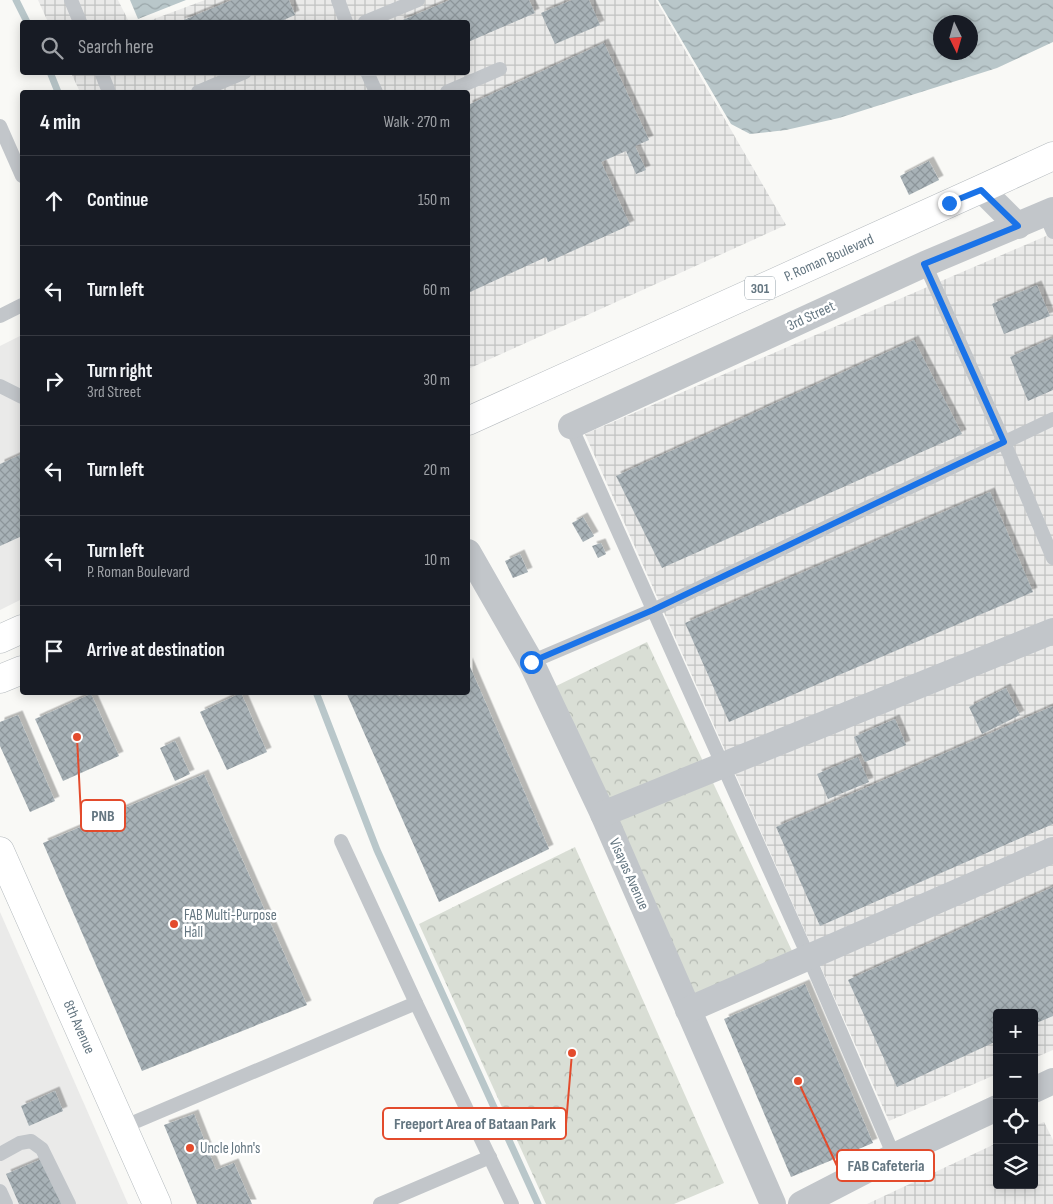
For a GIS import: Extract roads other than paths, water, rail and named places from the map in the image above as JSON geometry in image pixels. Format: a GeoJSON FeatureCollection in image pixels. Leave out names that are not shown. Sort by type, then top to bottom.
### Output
{"type":"FeatureCollection","features":[{"type":"Feature","properties":{"kind":"main road","name":"P. Roman Boulevard"},"geometry":{"type":"LineString","coordinates":[[470,420],[1053,156]]}},
{"type":"Feature","properties":{"kind":"main road"},"geometry":{"type":"LineString","coordinates":[[0,639],[20,630]]}},
{"type":"Feature","properties":{"kind":"main road"},"geometry":{"type":"LineString","coordinates":[[0,679],[20,671]]}},
{"type":"Feature","properties":{"kind":"main road","name":"8th Avenue"},"geometry":{"type":"LineString","coordinates":[[0,851],[157,1204]]}},
{"type":"Feature","properties":{"kind":"street"},"geometry":{"type":"LineString","coordinates":[[981,190],[1018,226]]}},
{"type":"Feature","properties":{"kind":"street","name":"3rd Street"},"geometry":{"type":"LineString","coordinates":[[571,426],[924,264],[1018,226],[1050,219]]}},
{"type":"Feature","properties":{"kind":"street","name":"Visayas Avenue"},"geometry":{"type":"LineString","coordinates":[[470,555],[531,662],[603,814],[773,1204]]}},
{"type":"Feature","properties":{"kind":"street"},"geometry":{"type":"LineString","coordinates":[[603,814],[1053,631]]}},
{"type":"Feature","properties":{"kind":"street"},"geometry":{"type":"LineString","coordinates":[[688,1010],[1053,850]]}},
{"type":"Feature","properties":{"kind":"street"},"geometry":{"type":"LineString","coordinates":[[1038,1088],[1053,1081]]}},
{"type":"Feature","properties":{"kind":"street"},"geometry":{"type":"LineString","coordinates":[[802,1204],[894,1156],[993,1110]]}},
{"type":"Feature","properties":{"kind":"lane"},"geometry":{"type":"LineString","coordinates":[[71,0],[79,20]]}},
{"type":"Feature","properties":{"kind":"lane"},"geometry":{"type":"LineString","coordinates":[[338,0],[345,20]]}},
{"type":"Feature","properties":{"kind":"lane"},"geometry":{"type":"LineString","coordinates":[[370,20],[418,0]]}},
{"type":"Feature","properties":{"kind":"lane"},"geometry":{"type":"LineString","coordinates":[[452,90],[500,69]]}},
{"type":"Feature","properties":{"kind":"lane"},"geometry":{"type":"LineString","coordinates":[[102,75],[107,90]]}},
{"type":"Feature","properties":{"kind":"lane"},"geometry":{"type":"LineString","coordinates":[[203,90],[238,75]]}},
{"type":"Feature","properties":{"kind":"lane"},"geometry":{"type":"LineString","coordinates":[[368,75],[375,90]]}},
{"type":"Feature","properties":{"kind":"lane"},"geometry":{"type":"LineString","coordinates":[[0,126],[20,171]]}},
{"type":"Feature","properties":{"kind":"lane"},"geometry":{"type":"LineString","coordinates":[[924,264],[1004,442],[1053,558]]}},
{"type":"Feature","properties":{"kind":"lane"},"geometry":{"type":"LineString","coordinates":[[0,316],[20,306]]}},
{"type":"Feature","properties":{"kind":"lane"},"geometry":{"type":"LineString","coordinates":[[0,386],[20,396]]}},
{"type":"Feature","properties":{"kind":"lane"},"geometry":{"type":"LineString","coordinates":[[531,662],[653,610],[1053,419]]}},
{"type":"Feature","properties":{"kind":"lane"},"geometry":{"type":"LineString","coordinates":[[571,426],[809,958],[894,1156]]}},
{"type":"Feature","properties":{"kind":"lane"},"geometry":{"type":"LineString","coordinates":[[341,841],[512,1204]]}},
{"type":"Feature","properties":{"kind":"lane"},"geometry":{"type":"LineString","coordinates":[[123,1127],[416,1003]]}},
{"type":"Feature","properties":{"kind":"lane"},"geometry":{"type":"LineString","coordinates":[[0,1154],[20,1143],[31,1141],[42,1149],[68,1204]]}},
{"type":"Feature","properties":{"kind":"lane"},"geometry":{"type":"LineString","coordinates":[[380,1204],[490,1157]]}},
{"type":"Feature","properties":{"kind":"lane"},"geometry":{"type":"LineString","coordinates":[[0,1191],[6,1204]]}},
{"type":"Feature","properties":{"kind":"water"},"geometry":{"type":"Polygon","coordinates":[[[130,0],[186,0],[138,19],[130,0]]]}},
{"type":"Feature","properties":{"kind":"water"},"geometry":{"type":"Polygon","coordinates":[[[658,0],[1053,0],[1053,42],[997,68],[839,118],[786,130],[750,134],[731,124],[658,0]]]}},
{"type":"Feature","properties":{"kind":"waterway"},"geometry":{"type":"LineString","coordinates":[[16,0],[26,20]]}},
{"type":"Feature","properties":{"kind":"waterway"},"geometry":{"type":"LineString","coordinates":[[51,75],[57,90]]}},
{"type":"Feature","properties":{"kind":"waterway"},"geometry":{"type":"LineString","coordinates":[[317,695],[377,850],[538,1204]]}},
{"type":"Feature","properties":{"kind":"place","name":"PNB"},"geometry":{"type":"Point","coordinates":[77,737]}},
{"type":"Feature","properties":{"kind":"place","name":"FAB Multi-Purpose Hall"},"geometry":{"type":"Point","coordinates":[174,924]}},
{"type":"Feature","properties":{"kind":"place","name":"Freeport Area of Bataan Park"},"geometry":{"type":"Point","coordinates":[572,1053]}},
{"type":"Feature","properties":{"kind":"place","name":"FAB Cafeteria"},"geometry":{"type":"Point","coordinates":[798,1081]}},
{"type":"Feature","properties":{"kind":"place","name":"Uncle John's"},"geometry":{"type":"Point","coordinates":[190,1148]}}]}
